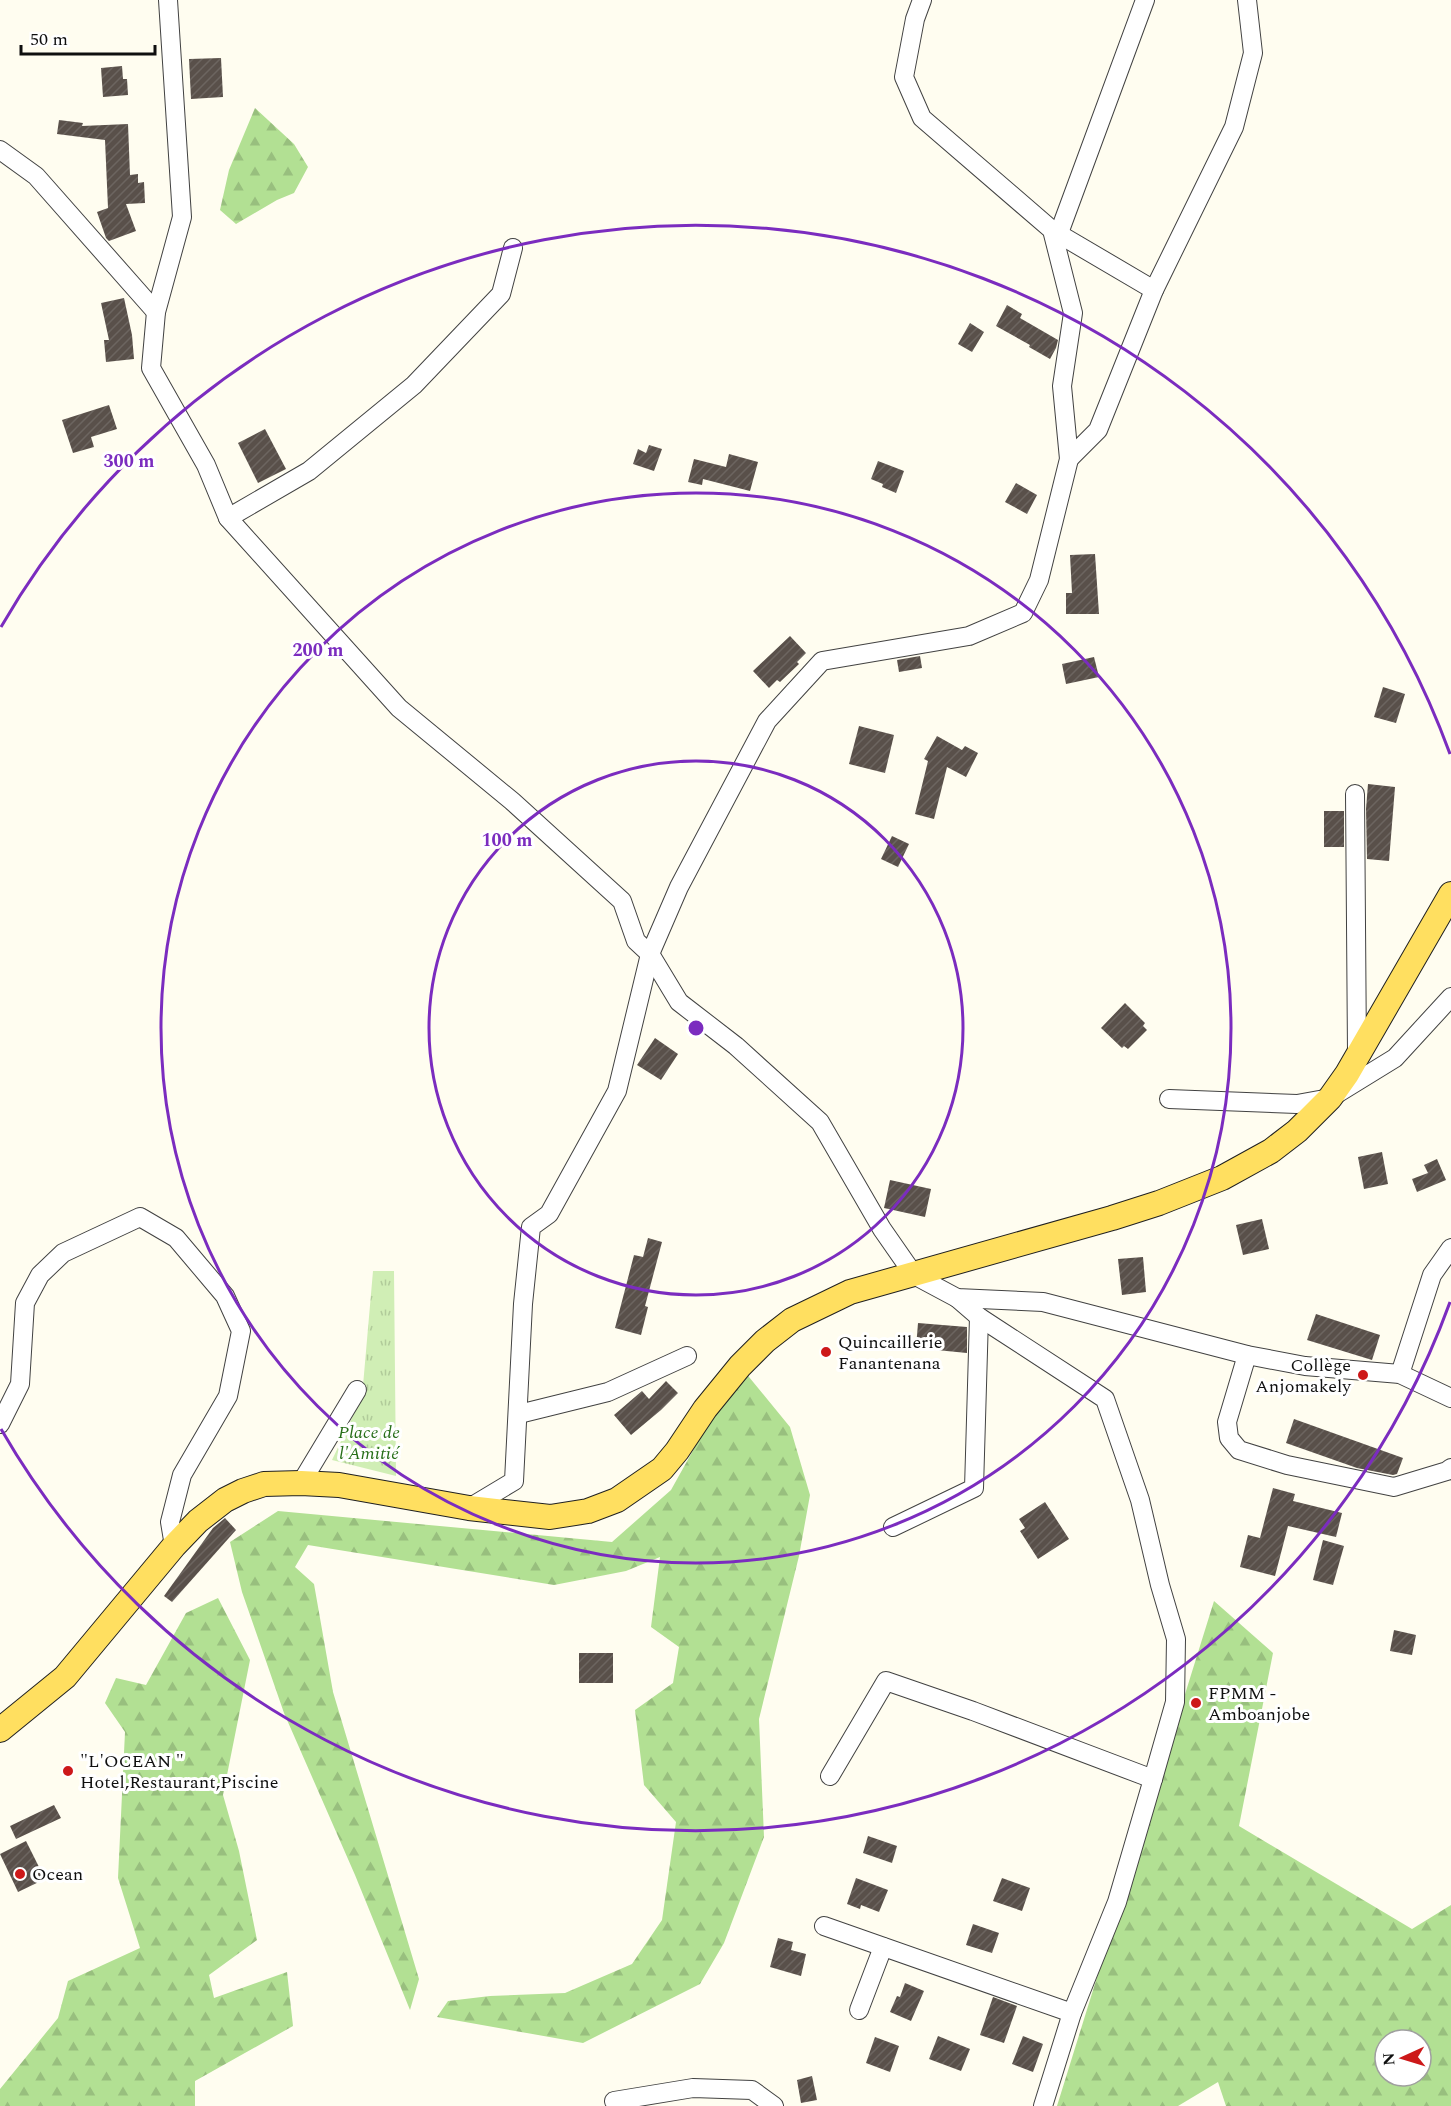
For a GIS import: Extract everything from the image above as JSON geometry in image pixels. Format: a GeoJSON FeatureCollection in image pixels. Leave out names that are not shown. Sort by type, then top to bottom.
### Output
{"type":"FeatureCollection","features":[{"type":"Feature","properties":{"kind":"main road"},"geometry":{"type":"LineString","coordinates":[[0,1730],[65,1677],[174,1546],[198,1521],[225,1500],[243,1491],[264,1484],[339,1485],[469,1508],[550,1518],[588,1511],[617,1500],[662,1469],[705,1409],[740,1366],[765,1341],[792,1320],[850,1292],[1112,1218],[1159,1203],[1222,1178],[1298,1131],[1330,1098],[1347,1074],[1357,1053],[1451,894]]}},
{"type":"Feature","properties":{"kind":"street"},"geometry":{"type":"LineString","coordinates":[[168,0],[182,217],[156,312],[151,368],[206,465],[228,518],[399,708],[512,801],[622,901],[636,941],[650,954],[679,1002],[736,1046],[820,1122],[882,1229],[914,1275],[957,1298],[979,1317],[1105,1399],[1140,1500],[1160,1585],[1176,1639],[1174,1702],[1117,1902],[1072,2013],[1043,2106]]}},
{"type":"Feature","properties":{"kind":"street"},"geometry":{"type":"LineString","coordinates":[[922,0],[915,19],[904,77],[922,118],[1056,231],[1154,290]]}},
{"type":"Feature","properties":{"kind":"street"},"geometry":{"type":"LineString","coordinates":[[469,1508],[514,1481],[523,1304],[531,1227],[549,1214],[617,1091],[650,954],[679,887],[767,721],[822,661],[969,636],[1023,614],[1040,580],[1069,459],[1062,386],[1073,313],[1056,231],[1145,0]]}},
{"type":"Feature","properties":{"kind":"street"},"geometry":{"type":"LineString","coordinates":[[1069,459],[1098,430],[1154,290],[1234,127],[1253,53],[1247,0]]}},
{"type":"Feature","properties":{"kind":"street"},"geometry":{"type":"LineString","coordinates":[[0,150],[36,176],[156,312]]}},
{"type":"Feature","properties":{"kind":"street"},"geometry":{"type":"LineString","coordinates":[[228,518],[309,471],[414,385],[501,294],[513,248]]}},
{"type":"Feature","properties":{"kind":"street"},"geometry":{"type":"LineString","coordinates":[[1355,794],[1357,1053]]}},
{"type":"Feature","properties":{"kind":"street"},"geometry":{"type":"LineString","coordinates":[[1169,1099],[1297,1104],[1330,1098],[1395,1058],[1451,997]]}},
{"type":"Feature","properties":{"kind":"street"},"geometry":{"type":"LineString","coordinates":[[0,1424],[20,1384],[25,1303],[40,1275],[63,1253],[140,1217],[176,1238],[225,1296],[241,1332],[228,1396],[182,1475],[170,1522],[174,1546]]}},
{"type":"Feature","properties":{"kind":"street"},"geometry":{"type":"LineString","coordinates":[[1400,1374],[1432,1275],[1451,1248]]}},
{"type":"Feature","properties":{"kind":"street"},"geometry":{"type":"LineString","coordinates":[[957,1298],[1043,1302],[1247,1355],[1305,1366],[1400,1374],[1451,1398]]}},
{"type":"Feature","properties":{"kind":"street"},"geometry":{"type":"LineString","coordinates":[[893,1527],[974,1488],[979,1317]]}},
{"type":"Feature","properties":{"kind":"street"},"geometry":{"type":"LineString","coordinates":[[1247,1355],[1227,1422],[1229,1438],[1239,1449],[1287,1465],[1394,1487],[1451,1468]]}},
{"type":"Feature","properties":{"kind":"street"},"geometry":{"type":"LineString","coordinates":[[519,1414],[609,1392],[687,1356]]}},
{"type":"Feature","properties":{"kind":"street"},"geometry":{"type":"LineString","coordinates":[[301,1483],[357,1390]]}},
{"type":"Feature","properties":{"kind":"street"},"geometry":{"type":"LineString","coordinates":[[830,1776],[886,1681],[973,1711],[1153,1779]]}},
{"type":"Feature","properties":{"kind":"street"},"geometry":{"type":"LineString","coordinates":[[824,1926],[1072,2013]]}},
{"type":"Feature","properties":{"kind":"street"},"geometry":{"type":"LineString","coordinates":[[859,2010],[883,1947]]}},
{"type":"Feature","properties":{"kind":"street"},"geometry":{"type":"LineString","coordinates":[[614,2101],[705,2088],[752,2090],[774,2106]]}},
{"type":"Feature","properties":{"kind":"green space"},"geometry":{"type":"Polygon","coordinates":[[[255,108],[294,144],[308,167],[294,193],[277,200],[236,224],[220,210],[229,170],[255,108]]]}},
{"type":"Feature","properties":{"kind":"green space","name":"Place de l'Amitié"},"geometry":{"type":"Polygon","coordinates":[[[373,1271],[394,1271],[396,1476],[332,1460],[362,1397],[373,1271]]]}},
{"type":"Feature","properties":{"kind":"green space"},"geometry":{"type":"Polygon","coordinates":[[[740,1366],[790,1427],[810,1495],[799,1556],[759,1719],[764,1837],[724,1943],[700,1984],[583,2043],[437,2017],[448,2001],[490,1996],[565,1993],[632,1964],[662,1920],[676,1822],[644,1785],[635,1710],[673,1683],[679,1647],[651,1627],[660,1557],[626,1571],[554,1585],[308,1545],[295,1567],[314,1584],[333,1692],[419,1979],[410,2010],[355,1875],[284,1713],[242,1592],[230,1542],[278,1511],[612,1542],[671,1490],[740,1366]]]}},
{"type":"Feature","properties":{"kind":"green space"},"geometry":{"type":"Polygon","coordinates":[[[218,1598],[250,1660],[223,1795],[239,1851],[257,1940],[209,1975],[214,1998],[287,1972],[293,2026],[195,2081],[195,2106],[0,2106],[0,2089],[58,2018],[68,1981],[140,1948],[118,1878],[125,1732],[105,1703],[116,1678],[146,1685],[186,1613],[218,1598]]]}},
{"type":"Feature","properties":{"kind":"green space"},"geometry":{"type":"Polygon","coordinates":[[[1214,1601],[1273,1653],[1239,1826],[1412,1929],[1451,1905],[1451,2106],[1226,2106],[1218,2082],[1178,2106],[1057,2106],[1214,1601]]]}},
{"type":"Feature","properties":{"kind":"building"},"geometry":{"type":"Polygon","coordinates":[[[221,58],[223,97],[191,99],[189,59],[221,58]]]}},
{"type":"Feature","properties":{"kind":"building"},"geometry":{"type":"Polygon","coordinates":[[[122,66],[123,79],[127,79],[128,95],[103,97],[101,68],[122,66]]]}},
{"type":"Feature","properties":{"kind":"building"},"geometry":{"type":"Polygon","coordinates":[[[59,120],[83,123],[82,126],[128,124],[130,175],[138,174],[138,183],[144,182],[145,203],[126,204],[136,231],[109,241],[106,238],[97,212],[108,208],[105,140],[57,134],[59,120]]]}},
{"type":"Feature","properties":{"kind":"building"},"geometry":{"type":"Polygon","coordinates":[[[124,298],[132,335],[134,359],[106,362],[104,340],[109,340],[101,303],[124,298]]]}},
{"type":"Feature","properties":{"kind":"building"},"geometry":{"type":"Polygon","coordinates":[[[1007,305],[1022,314],[1020,318],[1058,340],[1050,359],[996,326],[1007,305]]]}},
{"type":"Feature","properties":{"kind":"building"},"geometry":{"type":"Polygon","coordinates":[[[970,323],[984,332],[972,352],[958,344],[970,323]]]}},
{"type":"Feature","properties":{"kind":"building"},"geometry":{"type":"Polygon","coordinates":[[[109,405],[117,429],[91,437],[94,447],[73,453],[62,420],[109,405]]]}},
{"type":"Feature","properties":{"kind":"building"},"geometry":{"type":"Polygon","coordinates":[[[265,429],[286,469],[258,483],[238,443],[265,429]]]}},
{"type":"Feature","properties":{"kind":"building"},"geometry":{"type":"Polygon","coordinates":[[[649,445],[662,449],[654,471],[633,464],[638,449],[646,453],[649,445]]]}},
{"type":"Feature","properties":{"kind":"building"},"geometry":{"type":"Polygon","coordinates":[[[729,454],[758,462],[750,491],[703,479],[702,485],[688,482],[694,459],[726,467],[729,454]]]}},
{"type":"Feature","properties":{"kind":"building"},"geometry":{"type":"Polygon","coordinates":[[[878,461],[904,471],[896,493],[871,479],[878,461]]]}},
{"type":"Feature","properties":{"kind":"building"},"geometry":{"type":"Polygon","coordinates":[[[1016,483],[1037,495],[1027,514],[1005,502],[1016,483]]]}},
{"type":"Feature","properties":{"kind":"building"},"geometry":{"type":"Polygon","coordinates":[[[1095,554],[1099,614],[1066,614],[1066,593],[1072,593],[1070,555],[1095,554]]]}},
{"type":"Feature","properties":{"kind":"building"},"geometry":{"type":"Polygon","coordinates":[[[790,636],[806,653],[797,662],[799,664],[780,682],[777,680],[769,688],[753,671],[790,636]]]}},
{"type":"Feature","properties":{"kind":"building"},"geometry":{"type":"Polygon","coordinates":[[[920,656],[922,668],[899,672],[897,660],[920,656]]]}},
{"type":"Feature","properties":{"kind":"building"},"geometry":{"type":"Polygon","coordinates":[[[1094,657],[1099,677],[1066,684],[1062,664],[1094,657]]]}},
{"type":"Feature","properties":{"kind":"building"},"geometry":{"type":"Polygon","coordinates":[[[1383,687],[1405,694],[1396,723],[1374,717],[1383,687]]]}},
{"type":"Feature","properties":{"kind":"building"},"geometry":{"type":"Polygon","coordinates":[[[859,726],[894,735],[885,773],[849,764],[859,726]]]}},
{"type":"Feature","properties":{"kind":"building"},"geometry":{"type":"Polygon","coordinates":[[[937,736],[962,750],[965,746],[978,753],[966,777],[947,767],[934,819],[915,814],[928,761],[924,759],[937,736]]]}},
{"type":"Feature","properties":{"kind":"building"},"geometry":{"type":"Polygon","coordinates":[[[1368,784],[1395,787],[1389,861],[1367,859],[1368,784]]]}},
{"type":"Feature","properties":{"kind":"building"},"geometry":{"type":"Polygon","coordinates":[[[1324,811],[1344,811],[1344,847],[1324,847],[1324,811]]]}},
{"type":"Feature","properties":{"kind":"building"},"geometry":{"type":"Polygon","coordinates":[[[892,836],[909,844],[898,867],[881,859],[892,836]]]}},
{"type":"Feature","properties":{"kind":"building"},"geometry":{"type":"Polygon","coordinates":[[[1125,1003],[1145,1023],[1143,1026],[1147,1030],[1128,1049],[1124,1046],[1122,1048],[1101,1028],[1125,1003]]]}},
{"type":"Feature","properties":{"kind":"building"},"geometry":{"type":"Polygon","coordinates":[[[655,1038],[678,1054],[661,1080],[637,1065],[655,1038]]]}},
{"type":"Feature","properties":{"kind":"building"},"geometry":{"type":"Polygon","coordinates":[[[1382,1152],[1388,1184],[1364,1189],[1358,1157],[1382,1152]]]}},
{"type":"Feature","properties":{"kind":"building"},"geometry":{"type":"Polygon","coordinates":[[[1437,1159],[1446,1180],[1417,1192],[1412,1179],[1428,1173],[1424,1165],[1437,1159]]]}},
{"type":"Feature","properties":{"kind":"building"},"geometry":{"type":"Polygon","coordinates":[[[890,1180],[931,1189],[925,1217],[884,1208],[890,1180]]]}},
{"type":"Feature","properties":{"kind":"building"},"geometry":{"type":"Polygon","coordinates":[[[1262,1219],[1269,1249],[1243,1255],[1236,1225],[1262,1219]]]}},
{"type":"Feature","properties":{"kind":"building"},"geometry":{"type":"Polygon","coordinates":[[[648,1238],[662,1242],[645,1306],[648,1307],[641,1335],[615,1328],[634,1255],[643,1257],[648,1238]]]}},
{"type":"Feature","properties":{"kind":"building"},"geometry":{"type":"Polygon","coordinates":[[[1143,1257],[1146,1292],[1122,1295],[1118,1259],[1143,1257]]]}},
{"type":"Feature","properties":{"kind":"building"},"geometry":{"type":"Polygon","coordinates":[[[1316,1314],[1380,1335],[1372,1360],[1307,1340],[1316,1314]]]}},
{"type":"Feature","properties":{"kind":"building"},"geometry":{"type":"Polygon","coordinates":[[[918,1323],[967,1327],[967,1353],[916,1348],[918,1323]]]}},
{"type":"Feature","properties":{"kind":"building"},"geometry":{"type":"Polygon","coordinates":[[[666,1381],[678,1393],[631,1435],[614,1415],[642,1391],[649,1399],[666,1381]]]}},
{"type":"Feature","properties":{"kind":"building"},"geometry":{"type":"Polygon","coordinates":[[[1294,1419],[1403,1458],[1397,1474],[1357,1468],[1286,1443],[1294,1419]]]}},
{"type":"Feature","properties":{"kind":"building"},"geometry":{"type":"Polygon","coordinates":[[[1273,1488],[1295,1494],[1293,1501],[1342,1513],[1336,1537],[1288,1526],[1275,1576],[1240,1567],[1248,1535],[1260,1538],[1273,1488]]]}},
{"type":"Feature","properties":{"kind":"building"},"geometry":{"type":"Polygon","coordinates":[[[1045,1502],[1069,1539],[1038,1559],[1020,1531],[1025,1528],[1019,1519],[1045,1502]]]}},
{"type":"Feature","properties":{"kind":"building"},"geometry":{"type":"Polygon","coordinates":[[[225,1518],[236,1530],[172,1602],[164,1596],[213,1528],[225,1518]]]}},
{"type":"Feature","properties":{"kind":"building"},"geometry":{"type":"Polygon","coordinates":[[[1323,1540],[1344,1546],[1333,1585],[1313,1580],[1323,1540]]]}},
{"type":"Feature","properties":{"kind":"building"},"geometry":{"type":"Polygon","coordinates":[[[1394,1630],[1416,1635],[1412,1655],[1390,1651],[1394,1630]]]}},
{"type":"Feature","properties":{"kind":"building"},"geometry":{"type":"Polygon","coordinates":[[[579,1653],[613,1653],[613,1683],[579,1683],[579,1653]]]}},
{"type":"Feature","properties":{"kind":"building"},"geometry":{"type":"Polygon","coordinates":[[[54,1805],[61,1818],[16,1839],[10,1826],[54,1805]]]}},
{"type":"Feature","properties":{"kind":"building"},"geometry":{"type":"Polygon","coordinates":[[[868,1836],[897,1846],[892,1863],[863,1853],[868,1836]]]}},
{"type":"Feature","properties":{"kind":"building"},"geometry":{"type":"Polygon","coordinates":[[[26,1841],[45,1879],[18,1892],[0,1854],[26,1841]]]}},
{"type":"Feature","properties":{"kind":"building"},"geometry":{"type":"Polygon","coordinates":[[[856,1878],[888,1890],[879,1912],[861,1905],[860,1909],[847,1904],[856,1878]]]}},
{"type":"Feature","properties":{"kind":"building"},"geometry":{"type":"Polygon","coordinates":[[[1002,1878],[1030,1888],[1022,1911],[993,1901],[1002,1878]]]}},
{"type":"Feature","properties":{"kind":"building"},"geometry":{"type":"Polygon","coordinates":[[[973,1924],[999,1933],[992,1953],[966,1945],[973,1924]]]}},
{"type":"Feature","properties":{"kind":"building"},"geometry":{"type":"Polygon","coordinates":[[[778,1938],[793,1942],[791,1950],[806,1954],[801,1976],[770,1967],[778,1938]]]}},
{"type":"Feature","properties":{"kind":"building"},"geometry":{"type":"Polygon","coordinates":[[[905,1983],[924,1991],[911,2021],[890,2012],[897,1996],[900,1997],[905,1983]]]}},
{"type":"Feature","properties":{"kind":"building"},"geometry":{"type":"Polygon","coordinates":[[[993,1997],[1017,2006],[1004,2043],[980,2035],[993,1997]]]}},
{"type":"Feature","properties":{"kind":"building"},"geometry":{"type":"Polygon","coordinates":[[[938,2036],[970,2049],[961,2071],[929,2059],[938,2036]]]}},
{"type":"Feature","properties":{"kind":"building"},"geometry":{"type":"Polygon","coordinates":[[[1023,2036],[1043,2044],[1033,2072],[1012,2064],[1023,2036]]]}},
{"type":"Feature","properties":{"kind":"building"},"geometry":{"type":"Polygon","coordinates":[[[875,2037],[899,2046],[890,2072],[866,2063],[875,2037]]]}},
{"type":"Feature","properties":{"kind":"building"},"geometry":{"type":"Polygon","coordinates":[[[812,2076],[817,2100],[801,2103],[797,2080],[812,2076]]]}},
{"type":"Feature","properties":{"kind":"place","name":"Quincaillerie Fanantenana"},"geometry":{"type":"Point","coordinates":[826,1352]}},
{"type":"Feature","properties":{"kind":"place","name":"Collège Anjomakely"},"geometry":{"type":"Point","coordinates":[1363,1375]}},
{"type":"Feature","properties":{"kind":"place","name":"FPMM - Amboanjobe"},"geometry":{"type":"Point","coordinates":[1196,1703]}},
{"type":"Feature","properties":{"kind":"place","name":"\"L'OCEAN \" Hotel,Restaurant,Piscine"},"geometry":{"type":"Point","coordinates":[68,1771]}},
{"type":"Feature","properties":{"kind":"place","name":"Ocean"},"geometry":{"type":"Point","coordinates":[20,1874]}}]}
